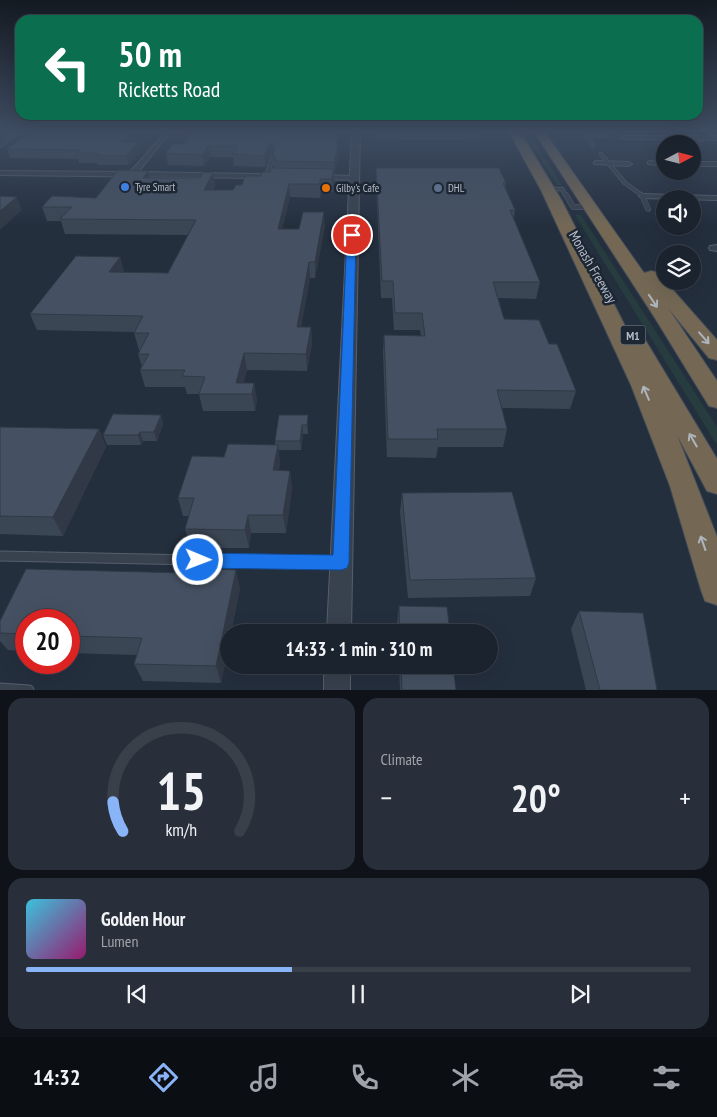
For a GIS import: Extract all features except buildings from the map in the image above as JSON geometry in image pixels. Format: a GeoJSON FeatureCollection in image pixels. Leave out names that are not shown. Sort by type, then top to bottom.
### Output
{"type":"FeatureCollection","features":[{"type":"Feature","properties":{"kind":"highway","name":"Monash Freeway"},"geometry":{"type":"LineString","coordinates":[[532,162],[717,483]]}},
{"type":"Feature","properties":{"kind":"highway","name":"Monash Freeway"},"geometry":{"type":"LineString","coordinates":[[560,162],[717,400]]}},
{"type":"Feature","properties":{"kind":"highway"},"geometry":{"type":"LineString","coordinates":[[548,189],[634,366],[672,455],[709,560],[717,590]]}},
{"type":"Feature","properties":{"kind":"highway"},"geometry":{"type":"LineString","coordinates":[[585,200],[717,353]]}},
{"type":"Feature","properties":{"kind":"street"},"geometry":{"type":"LineString","coordinates":[[132,175],[143,162]]}},
{"type":"Feature","properties":{"kind":"street"},"geometry":{"type":"LineString","coordinates":[[338,624],[355,162]]}},
{"type":"Feature","properties":{"kind":"street"},"geometry":{"type":"LineString","coordinates":[[596,164],[629,164]]}},
{"type":"Feature","properties":{"kind":"street"},"geometry":{"type":"LineString","coordinates":[[649,164],[656,164]]}},
{"type":"Feature","properties":{"kind":"street"},"geometry":{"type":"LineString","coordinates":[[701,164],[717,164]]}},
{"type":"Feature","properties":{"kind":"street"},"geometry":{"type":"LineString","coordinates":[[0,173],[275,176]]}},
{"type":"Feature","properties":{"kind":"street"},"geometry":{"type":"LineString","coordinates":[[311,177],[354,178]]}},
{"type":"Feature","properties":{"kind":"street"},"geometry":{"type":"LineString","coordinates":[[643,196],[717,198]]}},
{"type":"Feature","properties":{"kind":"street"},"geometry":{"type":"LineString","coordinates":[[337,690],[338,674]]}},
{"type":"Feature","properties":{"kind":"lane"},"geometry":{"type":"LineString","coordinates":[[266,176],[271,162]]}},
{"type":"Feature","properties":{"kind":"lane"},"geometry":{"type":"LineString","coordinates":[[609,164],[625,183],[643,196],[643,201],[648,209]]}},
{"type":"Feature","properties":{"kind":"lane"},"geometry":{"type":"LineString","coordinates":[[548,189],[562,189],[573,207],[585,200]]}},
{"type":"Feature","properties":{"kind":"lane"},"geometry":{"type":"LineString","coordinates":[[0,556],[341,563]]}},
{"type":"Feature","properties":{"kind":"lane"},"geometry":{"type":"LineString","coordinates":[[0,688],[29,690]]}},
{"type":"Feature","properties":{"kind":"green space"},"geometry":{"type":"Polygon","coordinates":[[[543,162],[547,162],[562,185],[557,185],[543,162]]]}},
{"type":"Feature","properties":{"kind":"green space"},"geometry":{"type":"Polygon","coordinates":[[[575,215],[581,215],[717,427],[717,445],[575,215]]]}},
{"type":"Feature","properties":{"kind":"place","name":"Tyre Smart"},"geometry":{"type":"Point","coordinates":[125,187]}},
{"type":"Feature","properties":{"kind":"place","name":"Gilby's Cafe"},"geometry":{"type":"Point","coordinates":[326,188]}},
{"type":"Feature","properties":{"kind":"place","name":"DHL"},"geometry":{"type":"Point","coordinates":[438,188]}},
{"type":"Feature","properties":{"kind":"route"},"geometry":{"type":"LineString","coordinates":[[198,560],[341,563],[352,235]]}}]}
